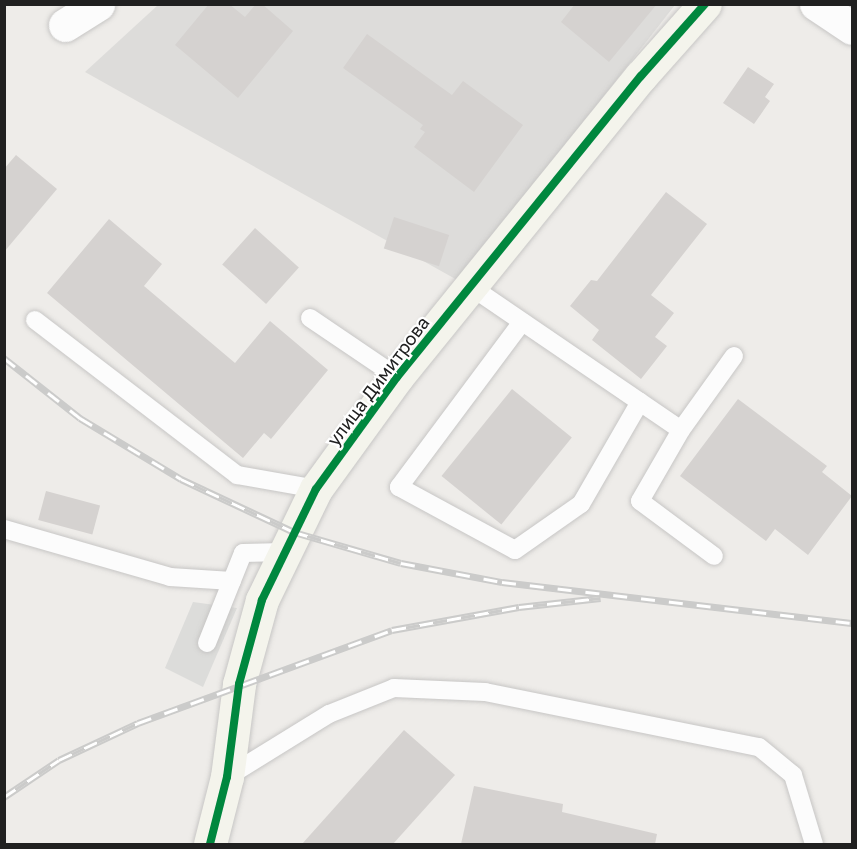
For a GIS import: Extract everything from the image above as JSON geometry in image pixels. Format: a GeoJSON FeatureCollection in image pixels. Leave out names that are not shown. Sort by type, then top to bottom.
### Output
{"type":"FeatureCollection","features":[{"type":"Feature","properties":{"kind":"street"},"geometry":{"type":"LineString","coordinates":[[65,25],[98,4]]}},
{"type":"Feature","properties":{"kind":"street","name":"улица Димитрова"},"geometry":{"type":"LineString","coordinates":[[210,844],[227,777],[239,684],[262,600],[316,489],[397,377],[641,76],[705,4]]}},
{"type":"Feature","properties":{"kind":"street"},"geometry":{"type":"LineString","coordinates":[[816,4],[852,28]]}},
{"type":"Feature","properties":{"kind":"lane"},"geometry":{"type":"LineString","coordinates":[[470,286],[681,430]]}},
{"type":"Feature","properties":{"kind":"lane"},"geometry":{"type":"LineString","coordinates":[[310,318],[397,377]]}},
{"type":"Feature","properties":{"kind":"lane"},"geometry":{"type":"LineString","coordinates":[[35,320],[237,475],[316,489]]}},
{"type":"Feature","properties":{"kind":"lane"},"geometry":{"type":"LineString","coordinates":[[522,322],[399,487],[515,550],[581,504],[640,402]]}},
{"type":"Feature","properties":{"kind":"lane"},"geometry":{"type":"LineString","coordinates":[[714,556],[640,501],[681,430],[734,356]]}},
{"type":"Feature","properties":{"kind":"lane"},"geometry":{"type":"LineString","coordinates":[[4,529],[170,577],[232,581]]}},
{"type":"Feature","properties":{"kind":"lane"},"geometry":{"type":"LineString","coordinates":[[207,643],[243,553],[284,552]]}},
{"type":"Feature","properties":{"kind":"lane"},"geometry":{"type":"LineString","coordinates":[[227,777],[328,714],[394,688],[485,692],[759,747],[793,775],[814,844]]}},
{"type":"Feature","properties":{"kind":"shaded area"},"geometry":{"type":"Polygon","coordinates":[[[158,5],[675,5],[459,281],[85,72],[158,5]]]}},
{"type":"Feature","properties":{"kind":"shaded area"},"geometry":{"type":"Polygon","coordinates":[[[193,602],[237,608],[203,687],[165,668],[193,602]]]}},
{"type":"Feature","properties":{"kind":"building"},"geometry":{"type":"Polygon","coordinates":[[[209,4],[229,4],[245,17],[256,4],[262,4],[293,31],[238,98],[175,45],[209,4]]]}},
{"type":"Feature","properties":{"kind":"building"},"geometry":{"type":"Polygon","coordinates":[[[575,4],[657,4],[609,62],[561,22],[575,4]]]}},
{"type":"Feature","properties":{"kind":"building"},"geometry":{"type":"Polygon","coordinates":[[[367,34],[452,95],[463,81],[523,125],[474,192],[414,147],[425,132],[420,129],[423,125],[343,68],[367,34]]]}},
{"type":"Feature","properties":{"kind":"building"},"geometry":{"type":"Polygon","coordinates":[[[748,67],[774,84],[765,97],[770,101],[754,124],[723,103],[748,67]]]}},
{"type":"Feature","properties":{"kind":"building"},"geometry":{"type":"Polygon","coordinates":[[[16,155],[57,189],[4,252],[4,169],[16,155]]]}},
{"type":"Feature","properties":{"kind":"building"},"geometry":{"type":"Polygon","coordinates":[[[666,192],[707,224],[651,295],[674,313],[655,337],[667,346],[641,379],[592,340],[599,330],[570,306],[591,280],[597,281],[666,192]]]}},
{"type":"Feature","properties":{"kind":"building"},"geometry":{"type":"Polygon","coordinates":[[[394,217],[449,235],[439,266],[384,248],[394,217]]]}},
{"type":"Feature","properties":{"kind":"building"},"geometry":{"type":"Polygon","coordinates":[[[109,219],[162,264],[144,286],[235,363],[270,321],[328,370],[271,439],[264,433],[243,458],[47,293],[109,219]]]}},
{"type":"Feature","properties":{"kind":"building"},"geometry":{"type":"Polygon","coordinates":[[[255,228],[299,267],[266,304],[222,264],[255,228]]]}},
{"type":"Feature","properties":{"kind":"building"},"geometry":{"type":"Polygon","coordinates":[[[512,389],[572,437],[501,524],[442,476],[512,389]]]}},
{"type":"Feature","properties":{"kind":"building"},"geometry":{"type":"Polygon","coordinates":[[[738,399],[827,466],[822,472],[852,496],[808,555],[775,529],[766,541],[680,476],[738,399]]]}},
{"type":"Feature","properties":{"kind":"building"},"geometry":{"type":"Polygon","coordinates":[[[46,491],[100,505],[92,534],[38,520],[46,491]]]}},
{"type":"Feature","properties":{"kind":"building"},"geometry":{"type":"Polygon","coordinates":[[[404,730],[455,775],[393,844],[302,844],[404,730]]]}},
{"type":"Feature","properties":{"kind":"building"},"geometry":{"type":"Polygon","coordinates":[[[474,786],[563,804],[562,812],[657,834],[655,844],[461,844],[474,786]]]}},
{"type":"Feature","properties":{"kind":"railway"},"geometry":{"type":"LineString","coordinates":[[4,358],[80,418],[181,479],[294,532],[401,563],[502,582],[852,623]]}},
{"type":"Feature","properties":{"kind":"railway"},"geometry":{"type":"LineString","coordinates":[[4,797],[59,760],[138,723],[392,630],[519,607],[601,598]]}},
{"type":"Feature","properties":{"kind":"cycle path"},"geometry":{"type":"LineString","coordinates":[[210,844],[227,777],[239,684],[262,600],[316,489],[397,377],[641,76],[705,4]]}}]}
